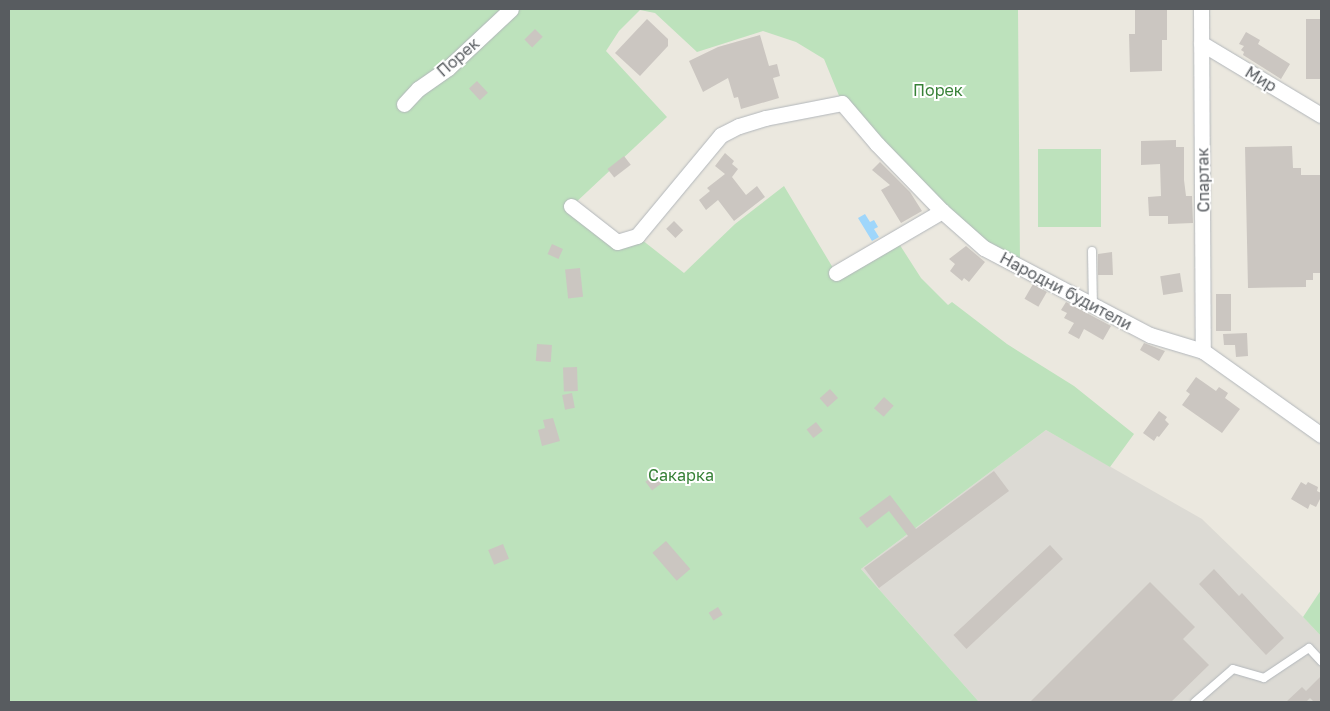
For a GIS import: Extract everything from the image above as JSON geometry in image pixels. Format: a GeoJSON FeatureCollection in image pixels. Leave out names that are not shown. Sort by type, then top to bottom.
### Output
{"type":"FeatureCollection","features":[{"type":"Feature","properties":{"kind":"street","name":"Порек"},"geometry":{"type":"LineString","coordinates":[[404,104],[418,89],[448,68],[511,9]]}},
{"type":"Feature","properties":{"kind":"street","name":"Спартак"},"geometry":{"type":"LineString","coordinates":[[1201,9],[1203,351]]}},
{"type":"Feature","properties":{"kind":"street","name":"Мир"},"geometry":{"type":"LineString","coordinates":[[1201,44],[1321,115]]}},
{"type":"Feature","properties":{"kind":"street","name":"Народни будители"},"geometry":{"type":"LineString","coordinates":[[572,206],[617,242],[637,236],[708,147],[721,135],[739,126],[765,118],[842,103],[877,144],[942,211],[984,248],[1150,335],[1203,351],[1321,435]]}},
{"type":"Feature","properties":{"kind":"street"},"geometry":{"type":"LineString","coordinates":[[836,273],[942,211]]}},
{"type":"Feature","properties":{"kind":"lane"},"geometry":{"type":"LineString","coordinates":[[1092,251],[1093,306]]}},
{"type":"Feature","properties":{"kind":"lane"},"geometry":{"type":"LineString","coordinates":[[1195,702],[1233,668],[1264,678],[1309,648],[1321,661]]}},
{"type":"Feature","properties":{"kind":"shaded area"},"geometry":{"type":"Polygon","coordinates":[[[1046,430],[1202,519],[1303,617],[1321,636],[1321,702],[979,702],[861,569],[1046,430]]]}},
{"type":"Feature","properties":{"kind":"green space","name":"Сакарка"},"geometry":{"type":"Polygon","coordinates":[[[9,9],[1018,9],[1020,266],[984,248],[842,103],[824,59],[796,42],[763,31],[697,52],[655,13],[640,10],[619,31],[606,51],[667,117],[572,206],[617,242],[637,236],[684,273],[735,224],[784,186],[836,273],[896,239],[921,278],[948,305],[952,302],[1007,344],[1074,386],[1134,434],[1110,467],[1046,430],[861,569],[979,702],[9,702],[9,9]]]}},
{"type":"Feature","properties":{"kind":"green space"},"geometry":{"type":"Polygon","coordinates":[[[1038,149],[1101,149],[1101,227],[1038,227],[1038,149]]]}},
{"type":"Feature","properties":{"kind":"green space"},"geometry":{"type":"Polygon","coordinates":[[[1321,590],[1321,636],[1303,617],[1321,590]]]}},
{"type":"Feature","properties":{"kind":"water"},"geometry":{"type":"Polygon","coordinates":[[[865,214],[870,222],[874,220],[878,227],[874,229],[879,237],[872,241],[858,218],[865,214]]]}},
{"type":"Feature","properties":{"kind":"building"},"geometry":{"type":"Polygon","coordinates":[[[1135,9],[1167,9],[1167,40],[1162,40],[1162,71],[1130,72],[1129,34],[1135,34],[1135,9]]]}},
{"type":"Feature","properties":{"kind":"building"},"geometry":{"type":"Polygon","coordinates":[[[647,19],[668,39],[668,46],[640,76],[615,53],[647,19]]]}},
{"type":"Feature","properties":{"kind":"building"},"geometry":{"type":"Polygon","coordinates":[[[1306,19],[1321,19],[1321,79],[1306,79],[1306,19]]]}},
{"type":"Feature","properties":{"kind":"building"},"geometry":{"type":"Polygon","coordinates":[[[535,29],[543,37],[532,47],[524,40],[535,29]]]}},
{"type":"Feature","properties":{"kind":"building"},"geometry":{"type":"Polygon","coordinates":[[[1246,32],[1260,40],[1258,44],[1290,64],[1281,79],[1243,55],[1244,52],[1241,50],[1244,46],[1239,44],[1246,32]]]}},
{"type":"Feature","properties":{"kind":"building"},"geometry":{"type":"Polygon","coordinates":[[[760,35],[769,66],[777,64],[780,76],[773,78],[779,98],[741,109],[738,97],[734,98],[728,78],[703,92],[689,61],[718,47],[760,35]]]}},
{"type":"Feature","properties":{"kind":"building"},"geometry":{"type":"Polygon","coordinates":[[[477,81],[488,93],[480,100],[469,89],[477,81]]]}},
{"type":"Feature","properties":{"kind":"building"},"geometry":{"type":"Polygon","coordinates":[[[1176,140],[1176,147],[1184,147],[1184,180],[1186,196],[1192,196],[1193,223],[1168,224],[1168,216],[1149,216],[1148,197],[1161,196],[1160,164],[1141,165],[1141,141],[1176,140]]]}},
{"type":"Feature","properties":{"kind":"building"},"geometry":{"type":"Polygon","coordinates":[[[1292,146],[1293,168],[1301,168],[1301,175],[1321,175],[1321,273],[1313,273],[1313,280],[1306,280],[1306,287],[1248,288],[1245,147],[1292,146]]]}},
{"type":"Feature","properties":{"kind":"building"},"geometry":{"type":"Polygon","coordinates":[[[725,153],[734,161],[732,164],[738,169],[732,177],[746,195],[757,186],[765,197],[734,221],[718,200],[706,210],[699,200],[710,191],[707,188],[725,174],[715,166],[725,153]]]}},
{"type":"Feature","properties":{"kind":"building"},"geometry":{"type":"Polygon","coordinates":[[[624,156],[631,165],[614,178],[607,169],[624,156]]]}},
{"type":"Feature","properties":{"kind":"building"},"geometry":{"type":"Polygon","coordinates":[[[880,162],[910,192],[922,211],[901,223],[881,190],[890,185],[872,170],[880,162]]]}},
{"type":"Feature","properties":{"kind":"building"},"geometry":{"type":"Polygon","coordinates":[[[674,221],[683,230],[675,238],[666,229],[674,221]]]}},
{"type":"Feature","properties":{"kind":"building"},"geometry":{"type":"Polygon","coordinates":[[[552,244],[563,249],[558,259],[548,254],[552,244]]]}},
{"type":"Feature","properties":{"kind":"building"},"geometry":{"type":"Polygon","coordinates":[[[966,246],[985,262],[969,282],[964,278],[962,281],[950,271],[955,264],[949,259],[966,246]]]}},
{"type":"Feature","properties":{"kind":"building"},"geometry":{"type":"Polygon","coordinates":[[[1112,252],[1113,275],[1098,275],[1098,254],[1112,252]]]}},
{"type":"Feature","properties":{"kind":"building"},"geometry":{"type":"Polygon","coordinates":[[[580,268],[583,297],[568,298],[565,270],[580,268]]]}},
{"type":"Feature","properties":{"kind":"building"},"geometry":{"type":"Polygon","coordinates":[[[1180,273],[1183,292],[1163,295],[1160,276],[1180,273]]]}},
{"type":"Feature","properties":{"kind":"building"},"geometry":{"type":"Polygon","coordinates":[[[1033,284],[1047,292],[1038,307],[1024,299],[1033,284]]]}},
{"type":"Feature","properties":{"kind":"building"},"geometry":{"type":"Polygon","coordinates":[[[1216,294],[1231,294],[1231,331],[1216,331],[1216,294]]]}},
{"type":"Feature","properties":{"kind":"building"},"geometry":{"type":"Polygon","coordinates":[[[1066,302],[1111,326],[1103,340],[1084,329],[1079,339],[1068,333],[1074,323],[1064,318],[1067,313],[1061,310],[1066,302]]]}},
{"type":"Feature","properties":{"kind":"building"},"geometry":{"type":"Polygon","coordinates":[[[1247,333],[1248,356],[1236,357],[1235,345],[1224,345],[1223,334],[1247,333]]]}},
{"type":"Feature","properties":{"kind":"building"},"geometry":{"type":"Polygon","coordinates":[[[1144,343],[1165,351],[1159,361],[1140,350],[1144,343]]]}},
{"type":"Feature","properties":{"kind":"building"},"geometry":{"type":"Polygon","coordinates":[[[537,344],[552,345],[551,362],[536,361],[537,344]]]}},
{"type":"Feature","properties":{"kind":"building"},"geometry":{"type":"Polygon","coordinates":[[[563,367],[577,367],[578,391],[564,391],[563,367]]]}},
{"type":"Feature","properties":{"kind":"building"},"geometry":{"type":"Polygon","coordinates":[[[1196,377],[1216,391],[1219,387],[1228,393],[1225,398],[1240,409],[1222,433],[1182,405],[1190,394],[1186,391],[1196,377]]]}},
{"type":"Feature","properties":{"kind":"building"},"geometry":{"type":"Polygon","coordinates":[[[830,389],[838,398],[828,407],[820,398],[830,389]]]}},
{"type":"Feature","properties":{"kind":"building"},"geometry":{"type":"Polygon","coordinates":[[[572,393],[575,408],[565,410],[562,395],[572,393]]]}},
{"type":"Feature","properties":{"kind":"building"},"geometry":{"type":"Polygon","coordinates":[[[884,397],[894,406],[884,417],[874,408],[884,397]]]}},
{"type":"Feature","properties":{"kind":"building"},"geometry":{"type":"Polygon","coordinates":[[[1159,411],[1167,417],[1165,420],[1169,424],[1154,441],[1143,433],[1159,411]]]}},
{"type":"Feature","properties":{"kind":"building"},"geometry":{"type":"Polygon","coordinates":[[[553,418],[560,441],[542,446],[538,430],[545,428],[543,420],[553,418]]]}},
{"type":"Feature","properties":{"kind":"building"},"geometry":{"type":"Polygon","coordinates":[[[816,422],[823,431],[813,438],[807,429],[816,422]]]}},
{"type":"Feature","properties":{"kind":"building"},"geometry":{"type":"Polygon","coordinates":[[[994,471],[1009,491],[879,588],[864,568],[908,536],[889,511],[867,528],[859,518],[890,495],[916,529],[994,471]]]}},
{"type":"Feature","properties":{"kind":"building"},"geometry":{"type":"Polygon","coordinates":[[[658,472],[665,481],[652,491],[645,482],[658,472]]]}},
{"type":"Feature","properties":{"kind":"building"},"geometry":{"type":"Polygon","coordinates":[[[1301,482],[1306,485],[1308,482],[1318,487],[1317,491],[1321,493],[1321,497],[1316,507],[1310,504],[1308,509],[1291,499],[1301,482]]]}},
{"type":"Feature","properties":{"kind":"building"},"geometry":{"type":"Polygon","coordinates":[[[666,541],[690,569],[677,581],[652,553],[666,541]]]}},
{"type":"Feature","properties":{"kind":"building"},"geometry":{"type":"Polygon","coordinates":[[[503,544],[509,559],[494,565],[488,550],[503,544]]]}},
{"type":"Feature","properties":{"kind":"building"},"geometry":{"type":"Polygon","coordinates":[[[1050,545],[1063,559],[966,649],[953,635],[1050,545]]]}},
{"type":"Feature","properties":{"kind":"building"},"geometry":{"type":"Polygon","coordinates":[[[1214,569],[1239,596],[1242,593],[1284,638],[1266,655],[1199,584],[1214,569]]]}},
{"type":"Feature","properties":{"kind":"building"},"geometry":{"type":"Polygon","coordinates":[[[1150,582],[1195,627],[1183,639],[1209,665],[1171,702],[1030,702],[1150,582]]]}},
{"type":"Feature","properties":{"kind":"building"},"geometry":{"type":"Polygon","coordinates":[[[718,607],[723,615],[713,620],[709,613],[718,607]]]}},
{"type":"Feature","properties":{"kind":"building"},"geometry":{"type":"Polygon","coordinates":[[[1321,676],[1321,702],[1314,702],[1310,698],[1306,702],[1286,702],[1302,687],[1306,691],[1321,676]]]}}]}
